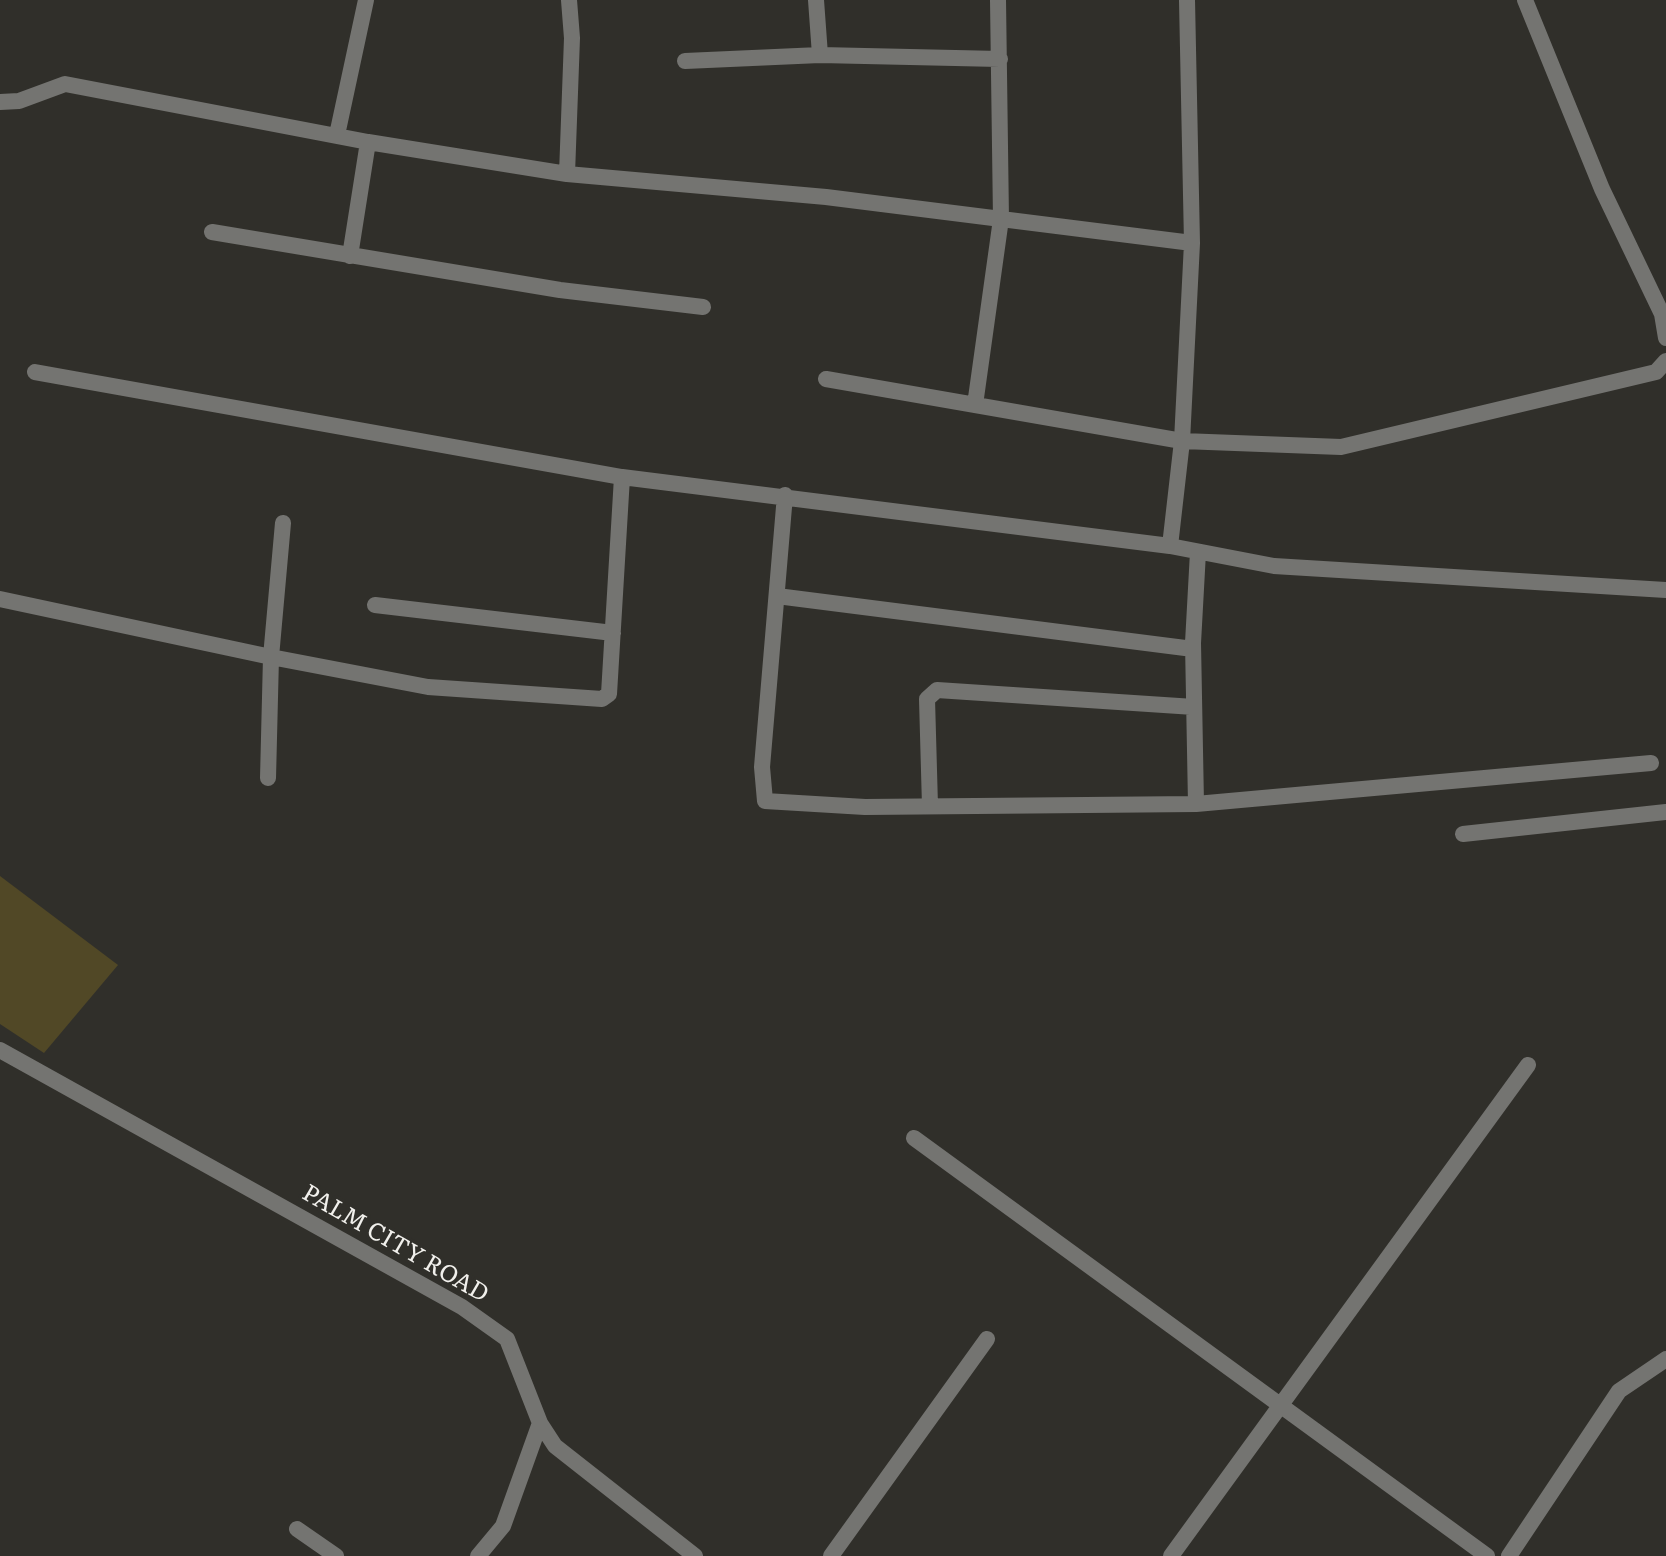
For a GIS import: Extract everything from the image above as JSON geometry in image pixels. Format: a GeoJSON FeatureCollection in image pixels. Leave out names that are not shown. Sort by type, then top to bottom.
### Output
{"type":"FeatureCollection","features":[{"type":"Feature","properties":{"kind":"street"},"geometry":{"type":"LineString","coordinates":[[337,135],[366,0]]}},
{"type":"Feature","properties":{"kind":"street"},"geometry":{"type":"LineString","coordinates":[[567,174],[572,38],[569,0]]}},
{"type":"Feature","properties":{"kind":"street"},"geometry":{"type":"LineString","coordinates":[[816,0],[820,55]]}},
{"type":"Feature","properties":{"kind":"street"},"geometry":{"type":"LineString","coordinates":[[975,405],[1001,219],[998,0]]}},
{"type":"Feature","properties":{"kind":"street"},"geometry":{"type":"LineString","coordinates":[[1170,546],[1182,441],[1192,243],[1187,0]]}},
{"type":"Feature","properties":{"kind":"street"},"geometry":{"type":"LineString","coordinates":[[1525,0],[1602,189],[1662,314],[1666,338]]}},
{"type":"Feature","properties":{"kind":"street"},"geometry":{"type":"LineString","coordinates":[[685,61],[820,55],[1000,59]]}},
{"type":"Feature","properties":{"kind":"street"},"geometry":{"type":"LineString","coordinates":[[0,102],[19,101],[65,84],[368,142],[567,174],[826,197],[1192,243]]}},
{"type":"Feature","properties":{"kind":"street"},"geometry":{"type":"LineString","coordinates":[[350,256],[368,142]]}},
{"type":"Feature","properties":{"kind":"street"},"geometry":{"type":"LineString","coordinates":[[212,232],[560,290],[703,307]]}},
{"type":"Feature","properties":{"kind":"street"},"geometry":{"type":"LineString","coordinates":[[826,379],[1182,441],[1341,447],[1656,372],[1666,361]]}},
{"type":"Feature","properties":{"kind":"street"},"geometry":{"type":"LineString","coordinates":[[35,372],[622,477],[785,495],[1009,528],[1170,546],[1274,566],[1666,590]]}},
{"type":"Feature","properties":{"kind":"street"},"geometry":{"type":"LineString","coordinates":[[0,599],[428,687],[602,699],[609,694],[622,477]]}},
{"type":"Feature","properties":{"kind":"street"},"geometry":{"type":"LineString","coordinates":[[785,495],[762,767],[765,801],[865,807],[1196,804],[1651,763]]}},
{"type":"Feature","properties":{"kind":"street"},"geometry":{"type":"LineString","coordinates":[[268,778],[271,657],[283,523]]}},
{"type":"Feature","properties":{"kind":"street"},"geometry":{"type":"LineString","coordinates":[[1196,804],[1193,649],[1198,552]]}},
{"type":"Feature","properties":{"kind":"street"},"geometry":{"type":"LineString","coordinates":[[777,596],[1193,649]]}},
{"type":"Feature","properties":{"kind":"street"},"geometry":{"type":"LineString","coordinates":[[375,605],[613,633]]}},
{"type":"Feature","properties":{"kind":"street"},"geometry":{"type":"LineString","coordinates":[[930,806],[927,699],[937,690],[1194,707]]}},
{"type":"Feature","properties":{"kind":"street"},"geometry":{"type":"LineString","coordinates":[[1463,834],[1666,812]]}},
{"type":"Feature","properties":{"kind":"street","name":"PALM CITY ROAD"},"geometry":{"type":"LineString","coordinates":[[0,1050],[462,1307],[507,1339],[540,1423],[555,1446],[695,1556]]}},
{"type":"Feature","properties":{"kind":"street"},"geometry":{"type":"LineString","coordinates":[[1171,1556],[1528,1065]]}},
{"type":"Feature","properties":{"kind":"street"},"geometry":{"type":"LineString","coordinates":[[914,1138],[1487,1556]]}},
{"type":"Feature","properties":{"kind":"street"},"geometry":{"type":"LineString","coordinates":[[831,1556],[987,1339]]}},
{"type":"Feature","properties":{"kind":"street"},"geometry":{"type":"LineString","coordinates":[[1509,1556],[1619,1391],[1666,1359]]}},
{"type":"Feature","properties":{"kind":"street"},"geometry":{"type":"LineString","coordinates":[[478,1556],[503,1526],[540,1423]]}},
{"type":"Feature","properties":{"kind":"street"},"geometry":{"type":"LineString","coordinates":[[297,1529],[336,1556]]}},
{"type":"Feature","properties":{"kind":"shaded area"},"geometry":{"type":"Polygon","coordinates":[[[0,876],[118,965],[44,1053],[0,1024],[0,876]]]}}]}
